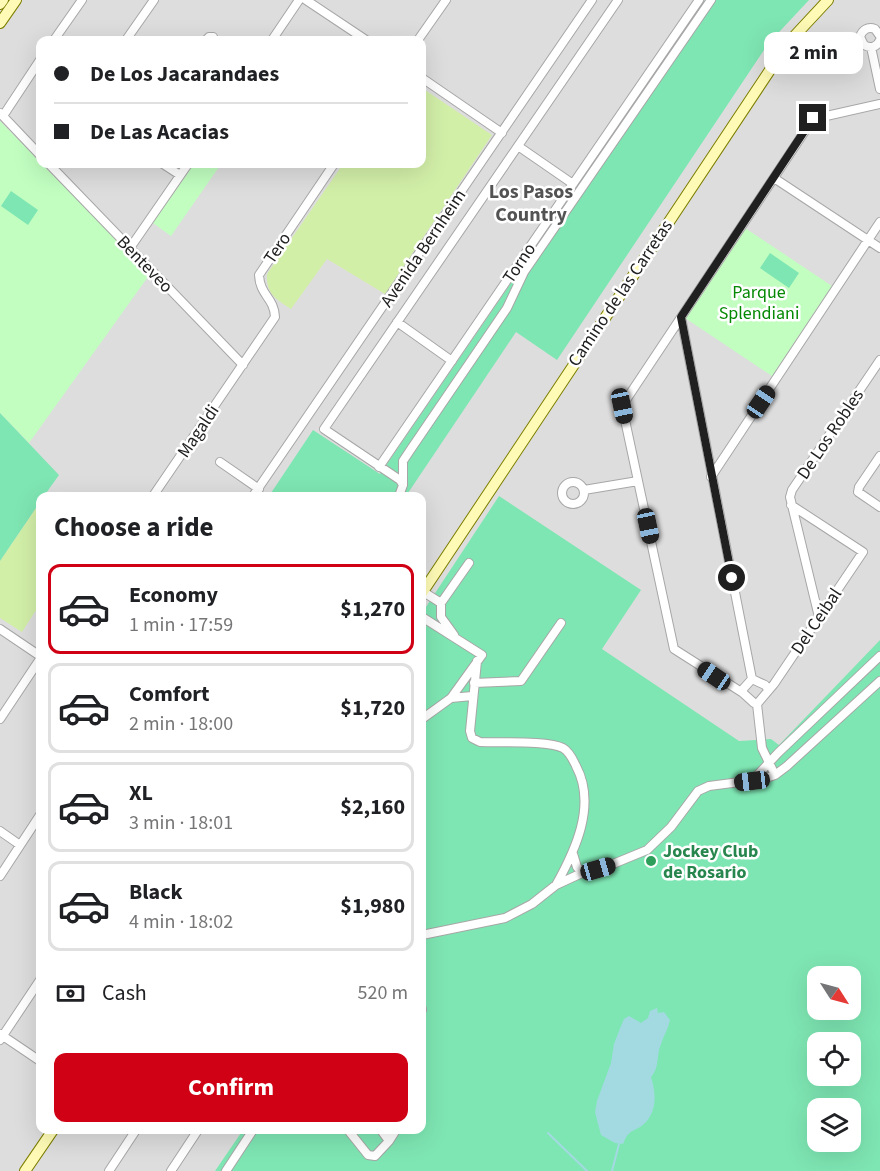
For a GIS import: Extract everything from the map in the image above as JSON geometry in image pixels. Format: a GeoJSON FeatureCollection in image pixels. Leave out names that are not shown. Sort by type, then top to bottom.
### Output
{"type":"FeatureCollection","features":[{"type":"Feature","properties":{"kind":"street"},"geometry":{"type":"LineString","coordinates":[[57,36],[82,0]]}},
{"type":"Feature","properties":{"kind":"street"},"geometry":{"type":"LineString","coordinates":[[129,36],[154,0]]}},
{"type":"Feature","properties":{"kind":"street"},"geometry":{"type":"LineString","coordinates":[[275,36],[299,0]]}},
{"type":"Feature","properties":{"kind":"street"},"geometry":{"type":"LineString","coordinates":[[306,0],[360,36]]}},
{"type":"Feature","properties":{"kind":"street"},"geometry":{"type":"LineString","coordinates":[[421,36],[446,0]]}},
{"type":"Feature","properties":{"kind":"street","name":"Avenida Bernheim"},"geometry":{"type":"LineString","coordinates":[[257,492],[592,0]]}},
{"type":"Feature","properties":{"kind":"street"},"geometry":{"type":"LineString","coordinates":[[403,485],[400,480],[324,429],[618,0]]}},
{"type":"Feature","properties":{"kind":"street"},"geometry":{"type":"LineString","coordinates":[[400,492],[403,485],[403,461],[507,308],[531,263],[711,0]]}},
{"type":"Feature","properties":{"kind":"street","name":"Camino de las Carretas"},"geometry":{"type":"LineString","coordinates":[[426,586],[788,43],[828,0]]}},
{"type":"Feature","properties":{"kind":"street","name":"Torno"},"geometry":{"type":"LineString","coordinates":[[380,467],[695,2]]}},
{"type":"Feature","properties":{"kind":"street"},"geometry":{"type":"LineString","coordinates":[[0,23],[5,3]]}},
{"type":"Feature","properties":{"kind":"street"},"geometry":{"type":"LineString","coordinates":[[872,27],[877,30],[880,38],[877,45],[871,47],[862,43],[860,37],[863,31],[872,27]]}},
{"type":"Feature","properties":{"kind":"street"},"geometry":{"type":"LineString","coordinates":[[871,47],[880,89]]}},
{"type":"Feature","properties":{"kind":"street"},"geometry":{"type":"LineString","coordinates":[[36,66],[1,114],[36,151]]}},
{"type":"Feature","properties":{"kind":"street"},"geometry":{"type":"LineString","coordinates":[[426,81],[502,133]]}},
{"type":"Feature","properties":{"kind":"street"},"geometry":{"type":"LineString","coordinates":[[758,704],[675,649],[622,406],[813,118],[880,104]]}},
{"type":"Feature","properties":{"kind":"street"},"geometry":{"type":"LineString","coordinates":[[518,146],[573,184]]}},
{"type":"Feature","properties":{"kind":"street","name":"Benteveo"},"geometry":{"type":"LineString","coordinates":[[53,168],[243,365]]}},
{"type":"Feature","properties":{"kind":"street"},"geometry":{"type":"LineString","coordinates":[[169,168],[180,176]]}},
{"type":"Feature","properties":{"kind":"street"},"geometry":{"type":"LineString","coordinates":[[130,248],[185,168]]}},
{"type":"Feature","properties":{"kind":"street","name":"Tero"},"geometry":{"type":"LineString","coordinates":[[243,365],[275,317],[274,306],[259,287],[259,275],[331,168]]}},
{"type":"Feature","properties":{"kind":"street"},"geometry":{"type":"LineString","coordinates":[[774,178],[880,248]]}},
{"type":"Feature","properties":{"kind":"street"},"geometry":{"type":"LineString","coordinates":[[711,477],[880,222]]}},
{"type":"Feature","properties":{"kind":"street"},"geometry":{"type":"LineString","coordinates":[[681,317],[752,679]]}},
{"type":"Feature","properties":{"kind":"street"},"geometry":{"type":"LineString","coordinates":[[397,322],[452,361]]}},
{"type":"Feature","properties":{"kind":"street","name":"De Los Robles"},"geometry":{"type":"LineString","coordinates":[[791,505],[792,490],[880,360]]}},
{"type":"Feature","properties":{"kind":"street","name":"Magaldi"},"geometry":{"type":"LineString","coordinates":[[156,492],[243,365]]}},
{"type":"Feature","properties":{"kind":"street"},"geometry":{"type":"LineString","coordinates":[[880,456],[858,492],[880,507]]}},
{"type":"Feature","properties":{"kind":"street"},"geometry":{"type":"LineString","coordinates":[[220,462],[255,492]]}},
{"type":"Feature","properties":{"kind":"street"},"geometry":{"type":"LineString","coordinates":[[584,490],[638,481]]}},
{"type":"Feature","properties":{"kind":"street"},"geometry":{"type":"LineString","coordinates":[[791,505],[819,617]]}},
{"type":"Feature","properties":{"kind":"street","name":"Del Ceibal"},"geometry":{"type":"LineString","coordinates":[[768,689],[774,684],[862,552],[791,505]]}},
{"type":"Feature","properties":{"kind":"street"},"geometry":{"type":"LineString","coordinates":[[445,630],[441,617],[441,603],[469,563]]}},
{"type":"Feature","properties":{"kind":"street"},"geometry":{"type":"LineString","coordinates":[[426,594],[441,603]]}},
{"type":"Feature","properties":{"kind":"street"},"geometry":{"type":"LineString","coordinates":[[426,619],[482,655],[451,698],[426,716]]}},
{"type":"Feature","properties":{"kind":"street"},"geometry":{"type":"LineString","coordinates":[[474,683],[521,681],[561,623]]}},
{"type":"Feature","properties":{"kind":"street"},"geometry":{"type":"LineString","coordinates":[[0,629],[36,655]]}},
{"type":"Feature","properties":{"kind":"street"},"geometry":{"type":"LineString","coordinates":[[752,781],[880,656]]}},
{"type":"Feature","properties":{"kind":"street"},"geometry":{"type":"LineString","coordinates":[[477,661],[472,696],[470,731],[472,738],[480,742],[549,745],[562,748],[569,753],[580,772],[585,796],[584,814],[573,854],[556,885]]}},
{"type":"Feature","properties":{"kind":"street"},"geometry":{"type":"LineString","coordinates":[[0,719],[36,664]]}},
{"type":"Feature","properties":{"kind":"street"},"geometry":{"type":"LineString","coordinates":[[752,679],[765,685],[768,689],[758,704],[761,740],[774,775]]}},
{"type":"Feature","properties":{"kind":"street"},"geometry":{"type":"LineString","coordinates":[[742,693],[752,679]]}},
{"type":"Feature","properties":{"kind":"street"},"geometry":{"type":"LineString","coordinates":[[426,934],[506,918],[532,904],[556,885],[646,850],[671,826],[698,791],[709,786],[752,781],[774,775],[788,766],[880,681]]}},
{"type":"Feature","properties":{"kind":"street"},"geometry":{"type":"LineString","coordinates":[[451,698],[472,696]]}},
{"type":"Feature","properties":{"kind":"street"},"geometry":{"type":"LineString","coordinates":[[0,876],[36,821]]}},
{"type":"Feature","properties":{"kind":"street"},"geometry":{"type":"LineString","coordinates":[[0,831],[20,845]]}},
{"type":"Feature","properties":{"kind":"street"},"geometry":{"type":"LineString","coordinates":[[573,854],[577,867],[582,873]]}},
{"type":"Feature","properties":{"kind":"street"},"geometry":{"type":"LineString","coordinates":[[36,986],[1,1037],[36,1059]]}},
{"type":"Feature","properties":{"kind":"street"},"geometry":{"type":"LineString","coordinates":[[25,1171],[50,1134]]}},
{"type":"Feature","properties":{"kind":"street"},"geometry":{"type":"LineString","coordinates":[[109,1171],[133,1134]]}},
{"type":"Feature","properties":{"kind":"street"},"geometry":{"type":"LineString","coordinates":[[171,1171],[195,1134]]}},
{"type":"Feature","properties":{"kind":"street"},"geometry":{"type":"LineString","coordinates":[[226,1171],[250,1134]]}},
{"type":"Feature","properties":{"kind":"street"},"geometry":{"type":"LineString","coordinates":[[351,1134],[368,1155],[375,1156],[393,1134]]}},
{"type":"Feature","properties":{"kind":"street"},"geometry":{"type":"LineString","coordinates":[[384,1134],[389,1141]]}},
{"type":"Feature","properties":{"kind":"shaded area"},"geometry":{"type":"Polygon","coordinates":[[[0,0],[880,0],[880,1171],[0,1171],[0,0]]]}},
{"type":"Feature","properties":{"kind":"green space"},"geometry":{"type":"Polygon","coordinates":[[[705,0],[809,0],[768,44],[557,360],[516,332],[409,492],[272,492],[313,430],[380,474],[705,0]]]}},
{"type":"Feature","properties":{"kind":"green space"},"geometry":{"type":"Polygon","coordinates":[[[426,91],[492,135],[385,294],[327,259],[291,309],[270,291],[267,274],[340,168],[426,168],[426,91]]]}},
{"type":"Feature","properties":{"kind":"green space"},"geometry":{"type":"Polygon","coordinates":[[[0,121],[36,158],[36,168],[46,168],[150,274],[29,443],[0,413],[0,121]]]}},
{"type":"Feature","properties":{"kind":"green space"},"geometry":{"type":"Polygon","coordinates":[[[191,168],[218,168],[171,236],[153,223],[191,168]]]}},
{"type":"Feature","properties":{"kind":"green space"},"geometry":{"type":"Polygon","coordinates":[[[11,191],[38,210],[28,225],[1,206],[11,191]]]}},
{"type":"Feature","properties":{"kind":"green space","name":"Parque Splendiani"},"geometry":{"type":"Polygon","coordinates":[[[745,228],[832,286],[772,376],[685,318],[745,228]]]}},
{"type":"Feature","properties":{"kind":"green space"},"geometry":{"type":"Polygon","coordinates":[[[770,253],[799,273],[789,288],[760,268],[770,253]]]}},
{"type":"Feature","properties":{"kind":"green space"},"geometry":{"type":"Polygon","coordinates":[[[0,413],[59,475],[47,492],[36,492],[36,508],[0,561],[0,413]]]}},
{"type":"Feature","properties":{"kind":"green space","name":"Jockey Club de Rosario"},"geometry":{"type":"Polygon","coordinates":[[[499,496],[641,590],[602,649],[739,741],[771,739],[779,745],[880,640],[880,1171],[215,1171],[240,1134],[426,1134],[426,607],[499,496]]]}},
{"type":"Feature","properties":{"kind":"green space"},"geometry":{"type":"Polygon","coordinates":[[[36,508],[36,610],[22,632],[0,618],[0,561],[36,508]]]}},
{"type":"Feature","properties":{"kind":"water"},"geometry":{"type":"Polygon","coordinates":[[[657,1008],[658,1013],[664,1012],[670,1020],[660,1048],[656,1069],[651,1077],[655,1095],[654,1106],[646,1122],[631,1132],[623,1144],[615,1143],[601,1135],[595,1112],[611,1063],[614,1044],[624,1019],[629,1016],[641,1023],[648,1018],[650,1011],[657,1008]]]}},
{"type":"Feature","properties":{"kind":"waterway"},"geometry":{"type":"LineString","coordinates":[[548,1133],[587,1171]]}},
{"type":"Feature","properties":{"kind":"waterway"},"geometry":{"type":"LineString","coordinates":[[612,1171],[619,1144]]}},
{"type":"Feature","properties":{"kind":"place","name":"Jockey Club de Rosario"},"geometry":{"type":"Point","coordinates":[651,861]}},
{"type":"Feature","properties":{"kind":"district","name":"Los Pasos Country"},"geometry":{"type":"Point","coordinates":[531,202]}},
{"type":"Feature","properties":{"kind":"route"},"geometry":{"type":"LineString","coordinates":[[732,578],[681,317],[813,118]]}}]}
